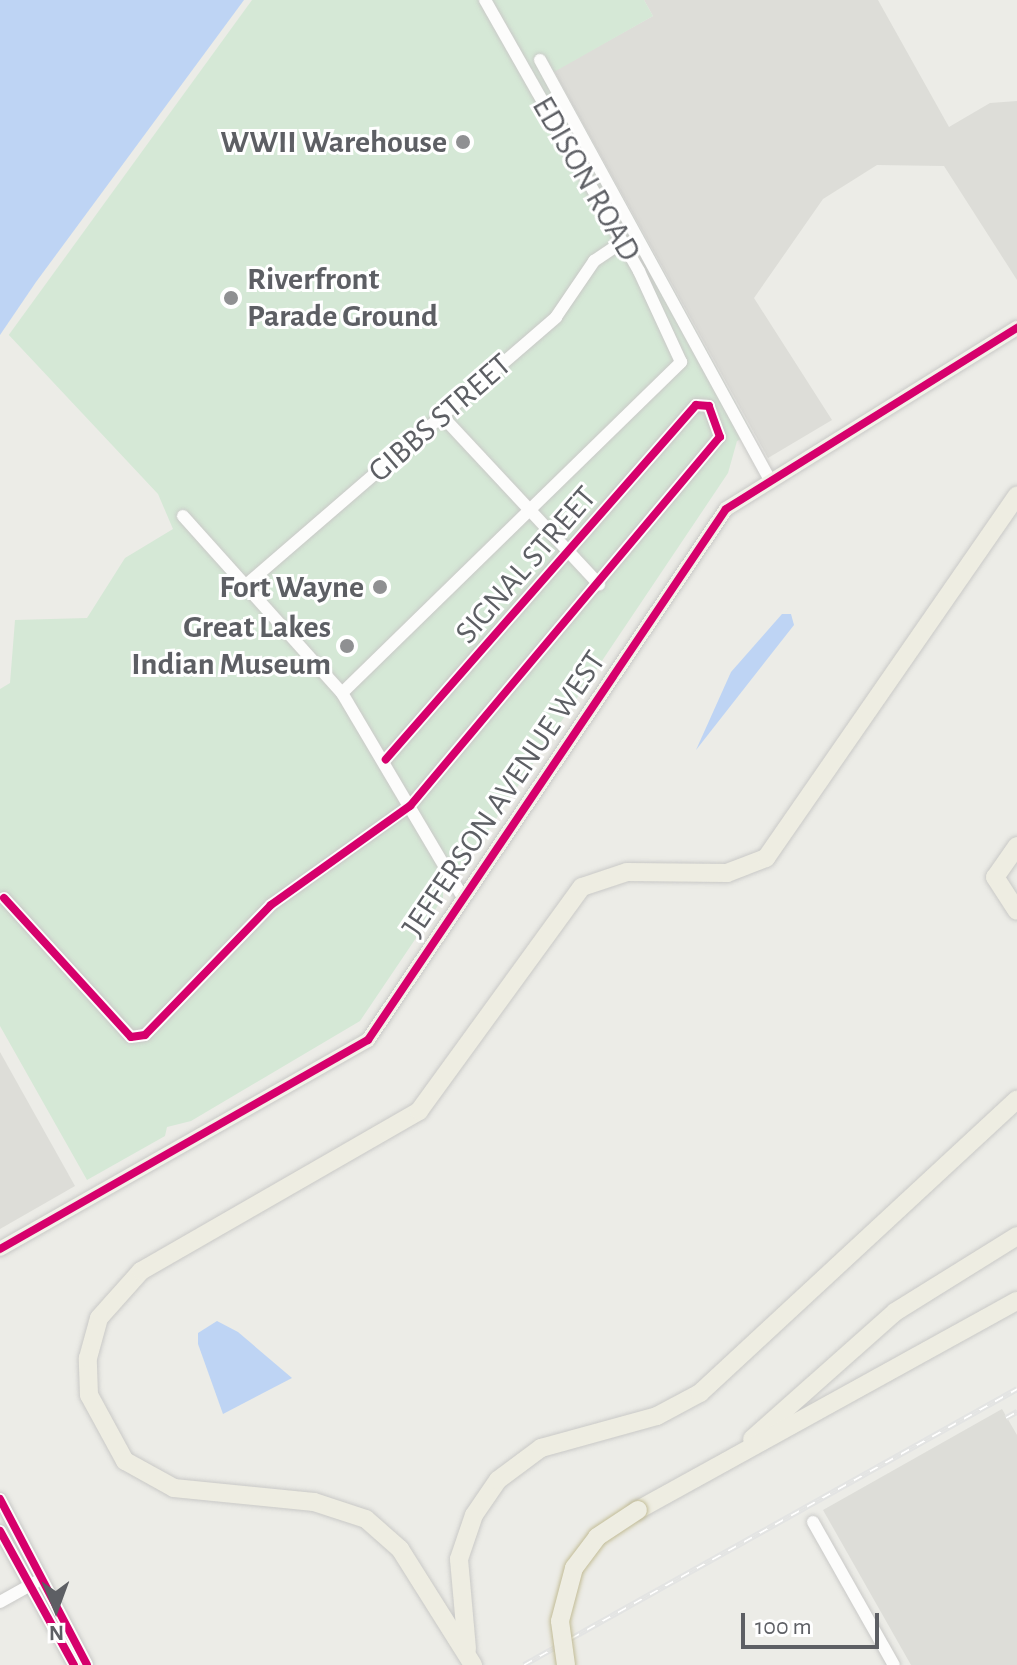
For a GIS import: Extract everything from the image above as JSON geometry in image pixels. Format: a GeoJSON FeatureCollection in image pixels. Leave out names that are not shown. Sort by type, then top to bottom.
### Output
{"type":"FeatureCollection","features":[{"type":"Feature","properties":{"kind":"highway"},"geometry":{"type":"LineString","coordinates":[[471,1662],[400,1549],[366,1519],[314,1502],[174,1488],[132,1467],[107,1439],[89,1395],[88,1358],[103,1310],[141,1271],[419,1111],[582,887],[627,872],[727,873],[766,858],[1017,496]]}},
{"type":"Feature","properties":{"kind":"highway"},"geometry":{"type":"LineString","coordinates":[[1017,846],[995,877],[1017,911]]}},
{"type":"Feature","properties":{"kind":"highway"},"geometry":{"type":"LineString","coordinates":[[471,1662],[458,1571],[482,1501],[541,1448],[657,1416],[700,1393],[1017,1099]]}},
{"type":"Feature","properties":{"kind":"highway"},"geometry":{"type":"LineString","coordinates":[[719,1466],[895,1312],[1017,1236]]}},
{"type":"Feature","properties":{"kind":"highway"},"geometry":{"type":"LineString","coordinates":[[566,1665],[560,1621],[574,1568],[597,1537],[638,1510],[1017,1301]]}},
{"type":"Feature","properties":{"kind":"main road","name":"JEFFERSON AVENUE WEST"},"geometry":{"type":"LineString","coordinates":[[0,1249],[365,1042],[722,515],[770,480],[1017,328]]}},
{"type":"Feature","properties":{"kind":"street","name":"EDISON ROAD"},"geometry":{"type":"LineString","coordinates":[[485,0],[622,242],[681,362],[526,509]]}},
{"type":"Feature","properties":{"kind":"street"},"geometry":{"type":"LineString","coordinates":[[540,60],[770,480]]}},
{"type":"Feature","properties":{"kind":"street","name":"GIBBS STREET"},"geometry":{"type":"LineString","coordinates":[[246,585],[556,317],[594,261],[622,242]]}},
{"type":"Feature","properties":{"kind":"street","name":"SIGNAL STREET"},"geometry":{"type":"LineString","coordinates":[[386,759],[702,402],[722,434],[599,584]]}},
{"type":"Feature","properties":{"kind":"street"},"geometry":{"type":"LineString","coordinates":[[4,898],[135,1038],[271,905],[410,806],[599,584],[443,417]]}},
{"type":"Feature","properties":{"kind":"street"},"geometry":{"type":"LineString","coordinates":[[342,693],[526,509]]}},
{"type":"Feature","properties":{"kind":"street"},"geometry":{"type":"LineString","coordinates":[[183,516],[342,693],[386,759],[464,899]]}},
{"type":"Feature","properties":{"kind":"street"},"geometry":{"type":"LineString","coordinates":[[0,1499],[87,1665]]}},
{"type":"Feature","properties":{"kind":"street"},"geometry":{"type":"LineString","coordinates":[[813,1522],[894,1665]]}},
{"type":"Feature","properties":{"kind":"street"},"geometry":{"type":"LineString","coordinates":[[0,1531],[74,1665]]}},
{"type":"Feature","properties":{"kind":"street"},"geometry":{"type":"LineString","coordinates":[[0,1602],[43,1578]]}},
{"type":"Feature","properties":{"kind":"shaded area"},"geometry":{"type":"Polygon","coordinates":[[[644,0],[878,0],[949,127],[990,103],[1017,101],[1017,280],[944,166],[877,165],[823,199],[754,298],[832,420],[768,458],[554,71],[653,16],[644,0]]]}},
{"type":"Feature","properties":{"kind":"shaded area"},"geometry":{"type":"Polygon","coordinates":[[[0,1052],[75,1186],[0,1229],[0,1052]]]}},
{"type":"Feature","properties":{"kind":"shaded area"},"geometry":{"type":"Polygon","coordinates":[[[1002,1409],[1017,1435],[1017,1665],[911,1665],[823,1510],[1002,1409]]]}},
{"type":"Feature","properties":{"kind":"green space","name":"Fort Wayne"},"geometry":{"type":"Polygon","coordinates":[[[249,0],[644,0],[653,16],[554,72],[752,433],[737,441],[728,473],[463,868],[443,879],[443,898],[360,1021],[191,1121],[167,1127],[165,1136],[87,1180],[0,1026],[0,689],[10,683],[15,620],[87,618],[125,558],[173,529],[158,494],[7,333],[249,0]]]}},
{"type":"Feature","properties":{"kind":"water"},"geometry":{"type":"Polygon","coordinates":[[[0,0],[249,0],[0,343],[0,0]]]}},
{"type":"Feature","properties":{"kind":"water"},"geometry":{"type":"Polygon","coordinates":[[[782,614],[791,614],[794,625],[696,750],[731,672],[782,614]]]}},
{"type":"Feature","properties":{"kind":"water"},"geometry":{"type":"Polygon","coordinates":[[[217,1321],[238,1332],[292,1378],[223,1414],[198,1344],[198,1333],[217,1321]]]}},
{"type":"Feature","properties":{"kind":"pier"},"geometry":{"type":"Polygon","coordinates":[[[244,0],[252,0],[0,347],[0,335],[36,282],[244,0]]]}},
{"type":"Feature","properties":{"kind":"railway"},"geometry":{"type":"LineString","coordinates":[[524,1665],[1017,1389]]}},
{"type":"Feature","properties":{"kind":"railway"},"geometry":{"type":"LineString","coordinates":[[1006,1418],[1017,1412]]}},
{"type":"Feature","properties":{"kind":"cycle path"},"geometry":{"type":"LineString","coordinates":[[0,1249],[368,1040],[726,509],[1017,328]]}},
{"type":"Feature","properties":{"kind":"cycle path"},"geometry":{"type":"LineString","coordinates":[[4,898],[131,1037],[145,1035],[271,905],[410,806],[720,437],[709,406],[696,405],[386,759]]}},
{"type":"Feature","properties":{"kind":"cycle path"},"geometry":{"type":"LineString","coordinates":[[0,1499],[87,1665]]}},
{"type":"Feature","properties":{"kind":"cycle path"},"geometry":{"type":"LineString","coordinates":[[0,1531],[74,1665]]}},
{"type":"Feature","properties":{"kind":"place","name":"WWII Warehouse"},"geometry":{"type":"Point","coordinates":[463,142]}},
{"type":"Feature","properties":{"kind":"place","name":"Riverfront Parade Ground"},"geometry":{"type":"Point","coordinates":[231,298]}},
{"type":"Feature","properties":{"kind":"place","name":"Fort Wayne"},"geometry":{"type":"Point","coordinates":[380,587]}},
{"type":"Feature","properties":{"kind":"place","name":"Great Lakes Indian Museum"},"geometry":{"type":"Point","coordinates":[347,646]}}]}
